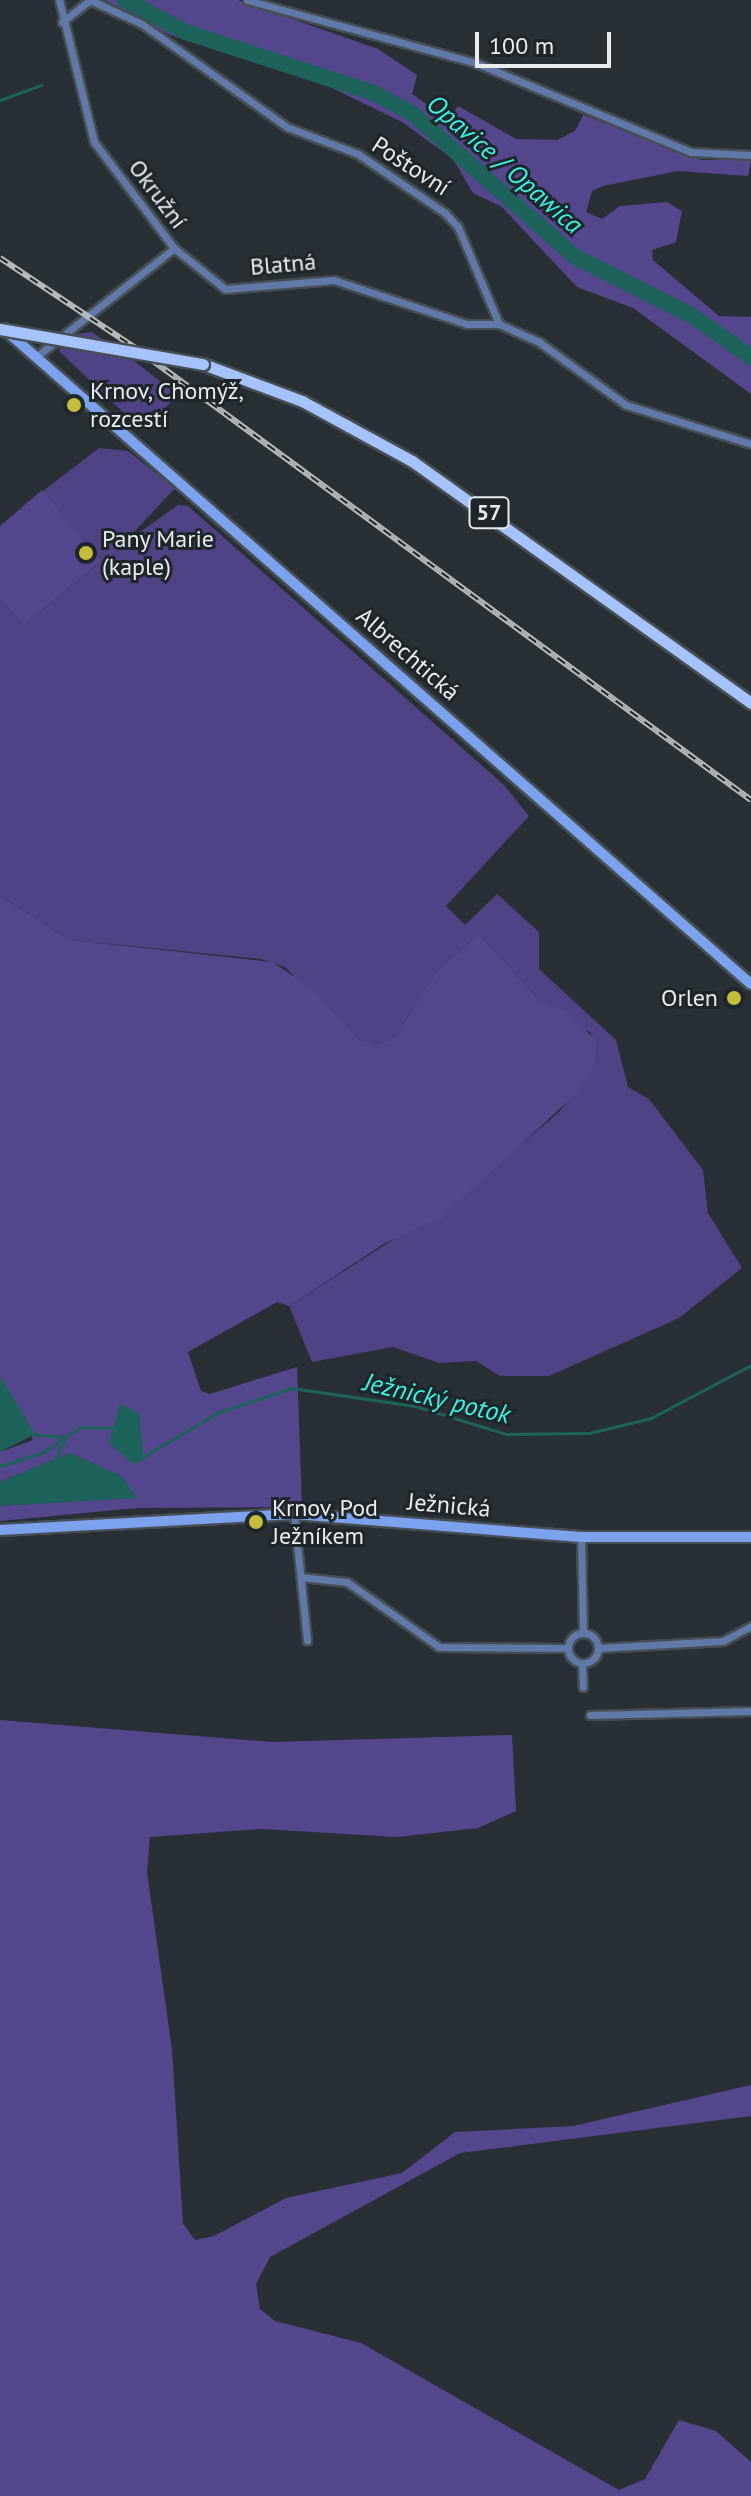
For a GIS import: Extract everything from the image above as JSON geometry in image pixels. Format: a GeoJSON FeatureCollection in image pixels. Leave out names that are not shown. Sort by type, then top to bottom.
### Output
{"type":"FeatureCollection","features":[{"type":"Feature","properties":{"kind":"main road","name":"Albrechtická"},"geometry":{"type":"LineString","coordinates":[[0,327],[37,356],[751,984]]}},
{"type":"Feature","properties":{"kind":"main road","name":"57"},"geometry":{"type":"LineString","coordinates":[[0,327],[203,364],[311,405],[412,461],[751,703]]}},
{"type":"Feature","properties":{"kind":"main road","name":"Ježnická"},"geometry":{"type":"LineString","coordinates":[[0,1530],[294,1514],[581,1537],[751,1537]]}},
{"type":"Feature","properties":{"kind":"street","name":"Okružní"},"geometry":{"type":"LineString","coordinates":[[37,356],[174,248],[94,142],[59,0]]}},
{"type":"Feature","properties":{"kind":"street","name":"Poštovní"},"geometry":{"type":"LineString","coordinates":[[62,22],[90,0],[142,24],[287,127],[358,154],[445,213],[458,227],[499,324]]}},
{"type":"Feature","properties":{"kind":"street"},"geometry":{"type":"LineString","coordinates":[[247,0],[476,63],[691,152],[751,155]]}},
{"type":"Feature","properties":{"kind":"street","name":"Blatná"},"geometry":{"type":"LineString","coordinates":[[174,248],[225,289],[334,280],[467,324],[499,324]]}},
{"type":"Feature","properties":{"kind":"street"},"geometry":{"type":"LineString","coordinates":[[499,324],[539,342],[626,405],[751,444]]}},
{"type":"Feature","properties":{"kind":"street"},"geometry":{"type":"LineString","coordinates":[[294,1514],[307,1640]]}},
{"type":"Feature","properties":{"kind":"street"},"geometry":{"type":"LineString","coordinates":[[581,1537],[583,1633],[598,1648]]}},
{"type":"Feature","properties":{"kind":"street"},"geometry":{"type":"LineString","coordinates":[[301,1577],[347,1582],[439,1647],[568,1648],[583,1633]]}},
{"type":"Feature","properties":{"kind":"street"},"geometry":{"type":"LineString","coordinates":[[582,1663],[598,1648],[723,1641],[751,1626]]}},
{"type":"Feature","properties":{"kind":"street"},"geometry":{"type":"LineString","coordinates":[[568,1648],[582,1663],[583,1687]]}},
{"type":"Feature","properties":{"kind":"street"},"geometry":{"type":"LineString","coordinates":[[590,1715],[751,1711]]}},
{"type":"Feature","properties":{"kind":"shaded area"},"geometry":{"type":"Polygon","coordinates":[[[105,0],[238,0],[378,49],[417,75],[412,94],[448,119],[458,106],[516,139],[557,140],[575,131],[583,115],[702,160],[751,160],[748,176],[678,171],[603,186],[592,191],[586,212],[602,219],[620,206],[667,202],[682,211],[676,242],[652,250],[653,260],[719,316],[751,317],[751,394],[633,308],[577,287],[502,207],[473,193],[453,159],[402,122],[330,87],[170,35],[105,0]]]}},
{"type":"Feature","properties":{"kind":"shaded area"},"geometry":{"type":"Polygon","coordinates":[[[92,332],[179,396],[148,422],[127,416],[59,351],[69,335],[92,332]]]}},
{"type":"Feature","properties":{"kind":"shaded area"},"geometry":{"type":"Polygon","coordinates":[[[99,448],[128,451],[175,488],[122,545],[178,505],[188,506],[504,785],[529,816],[446,906],[465,925],[497,894],[539,932],[539,969],[616,1040],[628,1087],[649,1099],[703,1170],[708,1213],[742,1268],[679,1318],[549,1376],[500,1376],[476,1361],[439,1363],[393,1347],[312,1362],[289,1306],[460,1197],[559,1112],[595,1066],[591,1033],[542,1003],[479,934],[437,971],[395,1037],[376,1045],[358,1039],[285,967],[261,959],[70,940],[0,896],[0,599],[24,625],[100,562],[43,491],[99,448]]]}},
{"type":"Feature","properties":{"kind":"shaded area"},"geometry":{"type":"Polygon","coordinates":[[[42,490],[101,561],[24,625],[0,599],[0,526],[42,490]]]}},
{"type":"Feature","properties":{"kind":"shaded area"},"geometry":{"type":"Polygon","coordinates":[[[0,896],[70,940],[272,962],[309,986],[358,1039],[376,1045],[395,1037],[437,971],[479,934],[542,1003],[569,1012],[596,1041],[595,1066],[578,1092],[441,1218],[385,1243],[289,1306],[277,1302],[188,1352],[201,1391],[210,1394],[297,1367],[302,1507],[137,1508],[0,1521],[0,1506],[136,1497],[121,1476],[70,1453],[0,1482],[0,1452],[33,1440],[0,1376],[0,896]]]}},
{"type":"Feature","properties":{"kind":"shaded area"},"geometry":{"type":"Polygon","coordinates":[[[0,1376],[35,1434],[0,1452],[0,1376]]]}},
{"type":"Feature","properties":{"kind":"shaded area"},"geometry":{"type":"Polygon","coordinates":[[[120,1404],[139,1413],[144,1460],[133,1464],[109,1443],[120,1404]]]}},
{"type":"Feature","properties":{"kind":"shaded area"},"geometry":{"type":"Polygon","coordinates":[[[70,1453],[121,1476],[137,1498],[0,1506],[0,1482],[70,1453]]]}},
{"type":"Feature","properties":{"kind":"shaded area"},"geometry":{"type":"Polygon","coordinates":[[[0,1720],[272,1742],[512,1735],[516,1811],[478,1828],[397,1837],[261,1829],[150,1837],[147,1872],[172,2050],[183,2224],[195,2240],[214,2236],[286,2198],[402,2173],[455,2132],[573,2126],[751,2085],[751,2116],[460,2153],[270,2257],[256,2284],[260,2309],[275,2321],[361,2343],[619,2490],[645,2479],[679,2420],[716,2431],[751,2462],[751,2496],[0,2496],[0,1720]]]}},
{"type":"Feature","properties":{"kind":"waterway","name":"Opavice / Opawica"},"geometry":{"type":"LineString","coordinates":[[125,0],[186,32],[374,93],[413,114],[574,256],[691,315],[751,357]]}},
{"type":"Feature","properties":{"kind":"waterway"},"geometry":{"type":"LineString","coordinates":[[0,100],[41,85]]}},
{"type":"Feature","properties":{"kind":"waterway","name":"Ježnický potok"},"geometry":{"type":"LineString","coordinates":[[141,1458],[219,1412],[292,1388],[415,1406],[506,1434],[589,1433],[651,1418],[751,1365]]}},
{"type":"Feature","properties":{"kind":"waterway","name":"Ježnický potok"},"geometry":{"type":"LineString","coordinates":[[0,1466],[44,1452],[80,1427],[112,1428]]}},
{"type":"Feature","properties":{"kind":"waterway"},"geometry":{"type":"LineString","coordinates":[[31,1434],[67,1437]]}},
{"type":"Feature","properties":{"kind":"waterway"},"geometry":{"type":"LineString","coordinates":[[55,1459],[64,1441]]}},
{"type":"Feature","properties":{"kind":"railway"},"geometry":{"type":"LineString","coordinates":[[0,258],[137,349],[751,800]]}},
{"type":"Feature","properties":{"kind":"place","name":"Krnov, Chomýž, rozcestí"},"geometry":{"type":"Point","coordinates":[74,405]}},
{"type":"Feature","properties":{"kind":"place","name":"Pany Marie (kaple)"},"geometry":{"type":"Point","coordinates":[86,553]}},
{"type":"Feature","properties":{"kind":"place","name":"Orlen"},"geometry":{"type":"Point","coordinates":[734,998]}},
{"type":"Feature","properties":{"kind":"place","name":"Krnov, Pod Ježníkem"},"geometry":{"type":"Point","coordinates":[256,1522]}}]}
